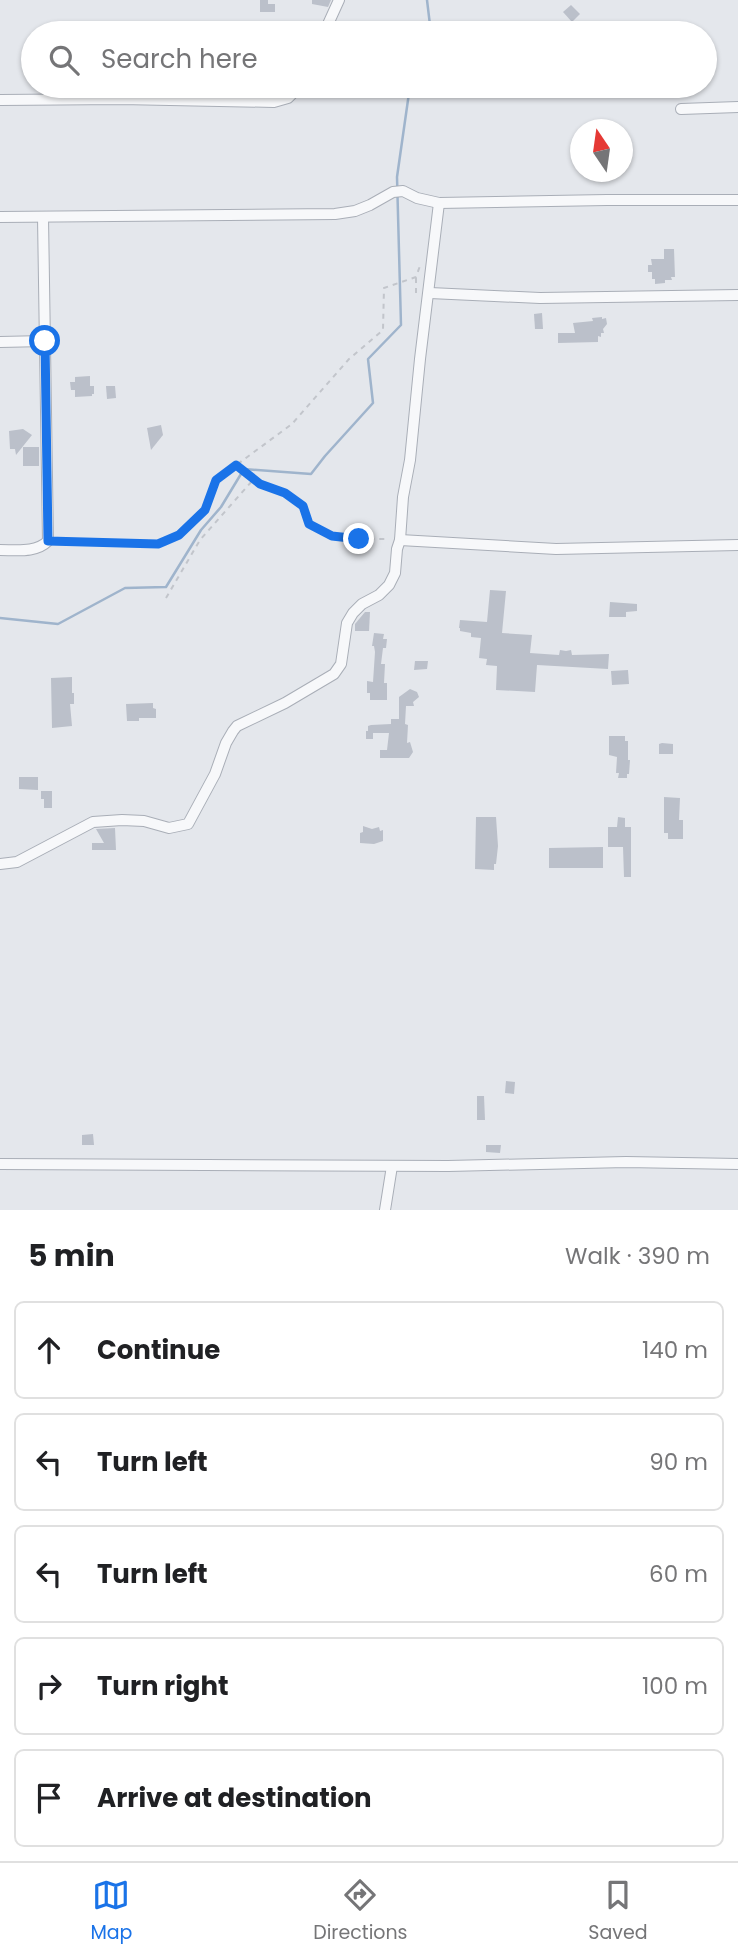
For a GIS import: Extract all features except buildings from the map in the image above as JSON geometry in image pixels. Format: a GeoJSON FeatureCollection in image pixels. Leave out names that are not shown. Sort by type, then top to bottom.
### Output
{"type":"FeatureCollection","features":[{"type":"Feature","properties":{"kind":"street"},"geometry":{"type":"LineString","coordinates":[[329,21],[339,0]]}},
{"type":"Feature","properties":{"kind":"street"},"geometry":{"type":"LineString","coordinates":[[0,100],[274,102],[288,98]]}},
{"type":"Feature","properties":{"kind":"street"},"geometry":{"type":"LineString","coordinates":[[681,109],[738,107]]}},
{"type":"Feature","properties":{"kind":"street"},"geometry":{"type":"LineString","coordinates":[[0,216],[335,214],[355,211],[393,192],[402,191],[439,203],[738,200]]}},
{"type":"Feature","properties":{"kind":"street"},"geometry":{"type":"LineString","coordinates":[[0,864],[17,862],[93,822],[144,821],[170,828],[188,824],[215,774],[226,743],[237,726],[285,703],[334,674],[341,664],[348,622],[353,613],[362,604],[379,595],[389,585],[395,573],[439,203]]}},
{"type":"Feature","properties":{"kind":"street"},"geometry":{"type":"LineString","coordinates":[[0,550],[31,550],[43,547],[48,541],[43,217]]}},
{"type":"Feature","properties":{"kind":"street"},"geometry":{"type":"LineString","coordinates":[[430,292],[540,298],[738,295]]}},
{"type":"Feature","properties":{"kind":"street"},"geometry":{"type":"LineString","coordinates":[[0,342],[45,341]]}},
{"type":"Feature","properties":{"kind":"street"},"geometry":{"type":"LineString","coordinates":[[400,540],[556,549],[738,545]]}},
{"type":"Feature","properties":{"kind":"street"},"geometry":{"type":"LineString","coordinates":[[0,1164],[738,1164]]}},
{"type":"Feature","properties":{"kind":"street"},"geometry":{"type":"LineString","coordinates":[[385,1210],[392,1166]]}},
{"type":"Feature","properties":{"kind":"path"},"geometry":{"type":"LineString","coordinates":[[48,541],[158,544],[179,535],[205,510],[216,480],[292,424],[348,359],[383,330],[384,288],[416,277],[420,265]]}},
{"type":"Feature","properties":{"kind":"path"},"geometry":{"type":"LineString","coordinates":[[236,465],[260,484],[285,493],[303,506],[309,524],[332,536],[400,540]]}},
{"type":"Feature","properties":{"kind":"path"},"geometry":{"type":"LineString","coordinates":[[166,598],[200,540],[254,479]]}},
{"type":"Feature","properties":{"kind":"waterway"},"geometry":{"type":"LineString","coordinates":[[427,0],[430,21]]}},
{"type":"Feature","properties":{"kind":"waterway"},"geometry":{"type":"LineString","coordinates":[[0,618],[58,624],[125,588],[166,587],[201,530],[221,507],[244,469],[311,474],[373,403],[368,359],[401,325],[397,177],[408,98]]}},
{"type":"Feature","properties":{"kind":"route"},"geometry":{"type":"LineString","coordinates":[[45,341],[48,541],[158,544],[179,535],[205,510],[216,480],[236,465],[260,484],[285,493],[303,506],[309,524],[332,536],[359,539]]}}]}
